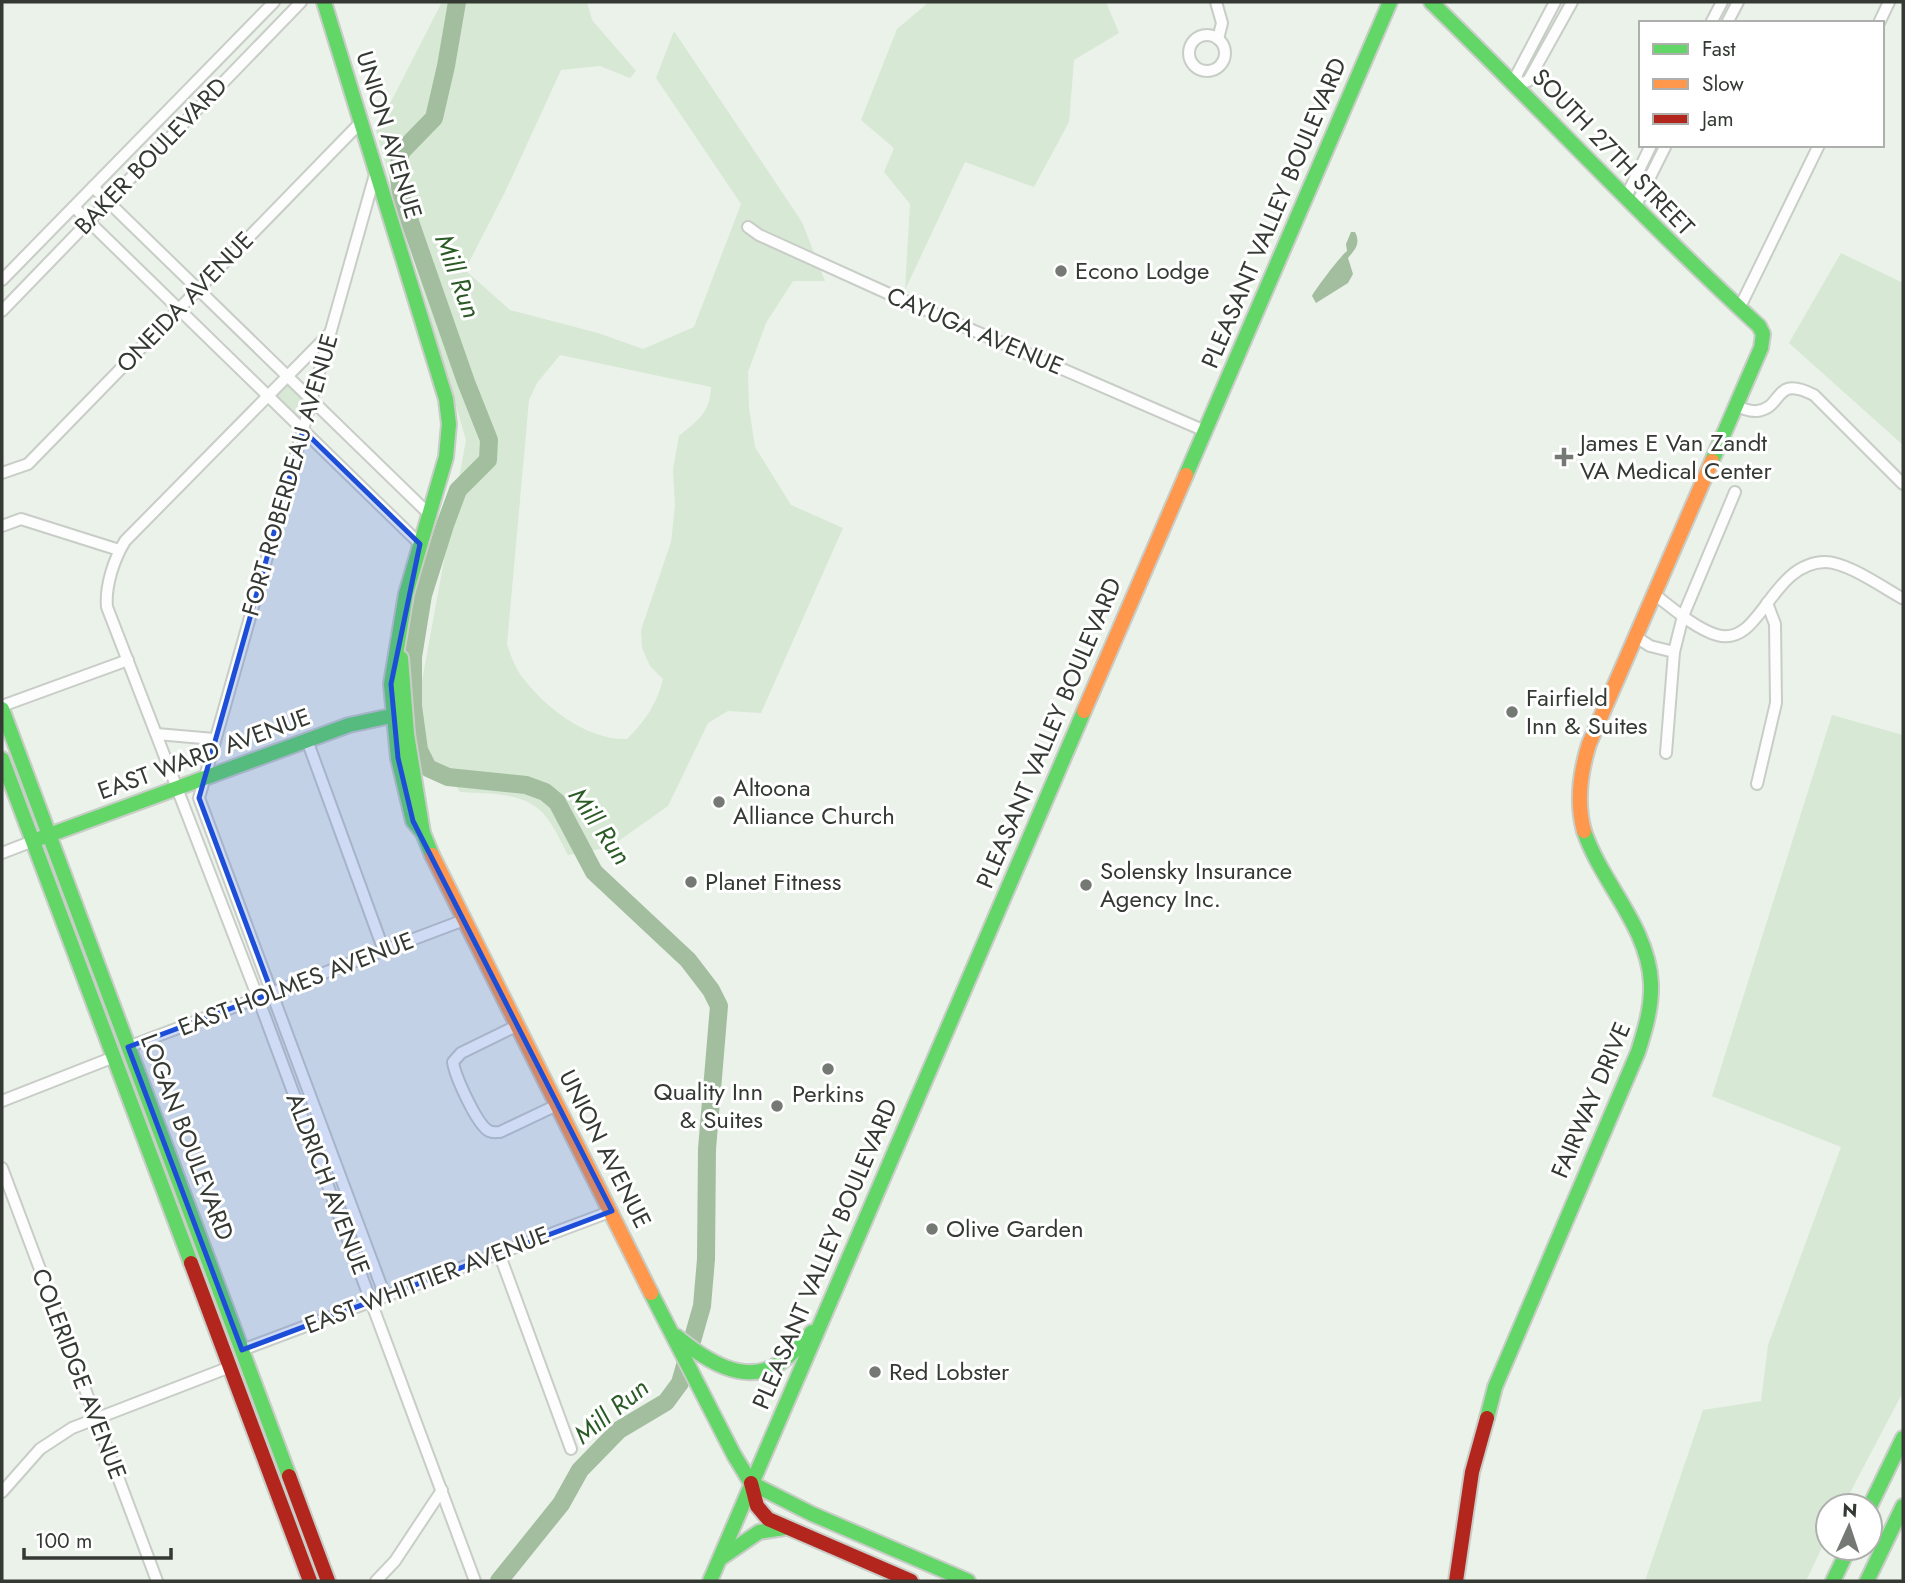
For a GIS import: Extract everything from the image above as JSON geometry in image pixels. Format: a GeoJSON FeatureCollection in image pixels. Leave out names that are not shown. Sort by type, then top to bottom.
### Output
{"type":"FeatureCollection","features":[{"type":"Feature","properties":{"kind":"main road","name":"UNION AVENUE"},"geometry":{"type":"LineString","coordinates":[[324,2],[446,399],[449,424],[446,457],[406,594],[391,684],[399,714],[398,758],[413,821],[423,833],[435,863],[516,1026],[751,1483],[757,1506],[762,1513],[785,1528],[911,1581]]}},
{"type":"Feature","properties":{"kind":"main road","name":"PLEASANT VALLEY BOULEVARD"},"geometry":{"type":"LineString","coordinates":[[709,1581],[1391,2]]}},
{"type":"Feature","properties":{"kind":"main road","name":"SOUTH 27TH STREET"},"geometry":{"type":"LineString","coordinates":[[1431,2],[1759,326],[1763,334]]}},
{"type":"Feature","properties":{"kind":"main road","name":"FAIRWAY DRIVE"},"geometry":{"type":"LineString","coordinates":[[1456,1581],[1472,1472],[1495,1387],[1638,1052],[1651,1007],[1651,980],[1646,953],[1635,924],[1589,845],[1582,824],[1579,797],[1586,752],[1761,348],[1763,334]]}},
{"type":"Feature","properties":{"kind":"main road","name":"LOGAN BOULEVARD"},"geometry":{"type":"LineString","coordinates":[[2,708],[328,1581]]}},
{"type":"Feature","properties":{"kind":"main road","name":"EAST WARD AVENUE"},"geometry":{"type":"LineString","coordinates":[[33,841],[349,725],[399,714]]}},
{"type":"Feature","properties":{"kind":"main road","name":"LOGAN BOULEVARD"},"geometry":{"type":"LineString","coordinates":[[2,759],[310,1581]]}},
{"type":"Feature","properties":{"kind":"main road"},"geometry":{"type":"LineString","coordinates":[[680,1342],[724,1369],[753,1372],[776,1366],[819,1325]]}},
{"type":"Feature","properties":{"kind":"main road"},"geometry":{"type":"LineString","coordinates":[[1877,1492],[1903,1438]]}},
{"type":"Feature","properties":{"kind":"main road"},"geometry":{"type":"LineString","coordinates":[[751,1483],[938,1575],[968,1581]]}},
{"type":"Feature","properties":{"kind":"main road"},"geometry":{"type":"LineString","coordinates":[[1867,1581],[1903,1506]]}},
{"type":"Feature","properties":{"kind":"main road"},"geometry":{"type":"LineString","coordinates":[[719,1559],[753,1534],[785,1528]]}},
{"type":"Feature","properties":{"kind":"main road"},"geometry":{"type":"LineString","coordinates":[[1833,1581],[1842,1562]]}},
{"type":"Feature","properties":{"kind":"street","name":"BAKER BOULEVARD"},"geometry":{"type":"LineString","coordinates":[[2,281],[274,2]]}},
{"type":"Feature","properties":{"kind":"street","name":"BAKER BOULEVARD"},"geometry":{"type":"LineString","coordinates":[[2,311],[301,2]]}},
{"type":"Feature","properties":{"kind":"street"},"geometry":{"type":"LineString","coordinates":[[1216,2],[1222,23],[1218,39]]}},
{"type":"Feature","properties":{"kind":"street"},"geometry":{"type":"LineString","coordinates":[[1555,2],[1517,74],[1516,85],[1528,81],[1572,2]]}},
{"type":"Feature","properties":{"kind":"street"},"geometry":{"type":"LineString","coordinates":[[1713,21],[1722,2]]}},
{"type":"Feature","properties":{"kind":"street"},"geometry":{"type":"LineString","coordinates":[[1728,21],[1738,2]]}},
{"type":"Feature","properties":{"kind":"street"},"geometry":{"type":"LineString","coordinates":[[1880,21],[1889,2]]}},
{"type":"Feature","properties":{"kind":"street","name":"ONEIDA AVENUE"},"geometry":{"type":"LineString","coordinates":[[2,473],[28,464],[362,121]]}},
{"type":"Feature","properties":{"kind":"street"},"geometry":{"type":"LineString","coordinates":[[1631,202],[1650,147]]}},
{"type":"Feature","properties":{"kind":"street"},"geometry":{"type":"LineString","coordinates":[[1631,202],[1665,147]]}},
{"type":"Feature","properties":{"kind":"street"},"geometry":{"type":"LineString","coordinates":[[1739,309],[1818,147]]}},
{"type":"Feature","properties":{"kind":"street","name":"FORT ROBERDEAU AVENUE"},"geometry":{"type":"LineString","coordinates":[[204,778],[376,171]]}},
{"type":"Feature","properties":{"kind":"street"},"geometry":{"type":"LineString","coordinates":[[93,187],[429,514]]}},
{"type":"Feature","properties":{"kind":"street"},"geometry":{"type":"LineString","coordinates":[[74,206],[419,544]]}},
{"type":"Feature","properties":{"kind":"street","name":"CAYUGA AVENUE"},"geometry":{"type":"LineString","coordinates":[[748,228],[887,293],[1205,430]]}},
{"type":"Feature","properties":{"kind":"street"},"geometry":{"type":"LineString","coordinates":[[2,526],[22,519],[119,550],[330,332]]}},
{"type":"Feature","properties":{"kind":"street"},"geometry":{"type":"LineString","coordinates":[[1735,407],[1754,412],[1765,409],[1789,388],[1797,387],[1814,395],[1903,484]]}},
{"type":"Feature","properties":{"kind":"street"},"geometry":{"type":"LineString","coordinates":[[1666,752],[1674,652],[1683,616],[1735,492]]}},
{"type":"Feature","properties":{"kind":"street","name":"ALDRICH AVENUE"},"geometry":{"type":"LineString","coordinates":[[119,550],[106,594],[107,607],[258,998],[475,1581]]}},
{"type":"Feature","properties":{"kind":"street"},"geometry":{"type":"LineString","coordinates":[[1654,594],[1683,616],[1716,635],[1732,636],[1749,627],[1786,578],[1805,566],[1826,562],[1845,567],[1902,598]]}},
{"type":"Feature","properties":{"kind":"street"},"geometry":{"type":"LineString","coordinates":[[1757,784],[1776,703],[1775,624],[1767,603]]}},
{"type":"Feature","properties":{"kind":"street"},"geometry":{"type":"LineString","coordinates":[[1636,637],[1650,646],[1674,652]]}},
{"type":"Feature","properties":{"kind":"street"},"geometry":{"type":"LineString","coordinates":[[2,708],[128,660]]}},
{"type":"Feature","properties":{"kind":"street"},"geometry":{"type":"LineString","coordinates":[[157,734],[214,739]]}},
{"type":"Feature","properties":{"kind":"street"},"geometry":{"type":"LineString","coordinates":[[307,740],[384,951]]}},
{"type":"Feature","properties":{"kind":"street","name":"ALDRICH AVENUE"},"geometry":{"type":"LineString","coordinates":[[204,778],[199,798],[385,1296]]}},
{"type":"Feature","properties":{"kind":"street"},"geometry":{"type":"LineString","coordinates":[[2,853],[33,841]]}},
{"type":"Feature","properties":{"kind":"street","name":"EAST HOLMES AVENUE"},"geometry":{"type":"LineString","coordinates":[[128,1047],[464,920]]}},
{"type":"Feature","properties":{"kind":"street"},"geometry":{"type":"LineString","coordinates":[[516,1026],[461,1053],[453,1062],[455,1074],[483,1126],[491,1132],[500,1132],[557,1105]]}},
{"type":"Feature","properties":{"kind":"street"},"geometry":{"type":"LineString","coordinates":[[2,1101],[114,1057]]}},
{"type":"Feature","properties":{"kind":"street","name":"COLERIDGE AVENUE"},"geometry":{"type":"LineString","coordinates":[[2,1168],[154,1579]]}},
{"type":"Feature","properties":{"kind":"street","name":"EAST WHITTIER AVENUE"},"geometry":{"type":"LineString","coordinates":[[242,1350],[612,1211]]}},
{"type":"Feature","properties":{"kind":"street"},"geometry":{"type":"LineString","coordinates":[[499,1253],[571,1449]]}},
{"type":"Feature","properties":{"kind":"street"},"geometry":{"type":"LineString","coordinates":[[2,1492],[40,1449],[62,1433],[230,1367]]}},
{"type":"Feature","properties":{"kind":"street"},"geometry":{"type":"LineString","coordinates":[[376,1581],[396,1561],[442,1490]]}},
{"type":"Feature","properties":{"kind":"highlighted area"},"geometry":{"type":"Polygon","coordinates":[[[303,430],[420,544],[391,684],[398,758],[413,821],[612,1211],[242,1350],[128,1047],[272,993],[199,798],[303,430]]]}},
{"type":"Feature","properties":{"kind":"shaded area"},"geometry":{"type":"Polygon","coordinates":[[[442,2],[587,2],[592,20],[636,71],[630,78],[600,66],[561,70],[505,192],[465,270],[510,310],[598,333],[643,349],[694,327],[741,204],[656,78],[674,31],[802,222],[825,281],[793,281],[766,323],[748,372],[749,408],[755,447],[791,505],[843,528],[761,713],[728,711],[708,723],[668,806],[610,847],[568,855],[550,822],[534,806],[504,795],[460,792],[446,771],[427,758],[415,719],[466,440],[376,131],[442,2]],[[560,355],[537,383],[529,400],[507,644],[520,674],[544,701],[569,720],[597,734],[627,739],[650,712],[663,679],[650,666],[642,648],[641,630],[671,542],[675,506],[673,469],[679,436],[705,410],[711,387],[560,355]]]}},
{"type":"Feature","properties":{"kind":"shaded area"},"geometry":{"type":"Polygon","coordinates":[[[929,2],[1106,2],[1119,33],[1074,60],[1069,122],[1034,187],[965,162],[905,290],[910,204],[884,172],[894,148],[861,120],[897,29],[929,2]]]}},
{"type":"Feature","properties":{"kind":"shaded area"},"geometry":{"type":"Polygon","coordinates":[[[1351,232],[1355,232],[1357,240],[1348,258],[1353,274],[1348,283],[1316,303],[1312,296],[1347,251],[1346,244],[1351,232]]]}},
{"type":"Feature","properties":{"kind":"shaded area"},"geometry":{"type":"Polygon","coordinates":[[[1841,253],[1901,282],[1903,279],[1903,445],[1789,343],[1841,253]]]}},
{"type":"Feature","properties":{"kind":"shaded area"},"geometry":{"type":"Polygon","coordinates":[[[286,383],[306,403],[300,420],[275,396],[286,383]]]}},
{"type":"Feature","properties":{"kind":"shaded area"},"geometry":{"type":"Polygon","coordinates":[[[1832,715],[1903,735],[1903,1392],[1850,1492],[1814,1492],[1815,1562],[1806,1581],[1645,1581],[1703,1410],[1761,1401],[1768,1345],[1841,1147],[1712,1096],[1832,715]]]}},
{"type":"Feature","properties":{"kind":"waterway","name":"Mill Run"},"geometry":{"type":"LineString","coordinates":[[457,2],[434,118],[401,152],[398,169],[401,196],[489,440],[488,460],[458,490],[423,595],[413,657],[413,706],[419,750],[428,768],[448,777],[526,785],[545,792],[557,802],[594,872],[688,960],[711,990],[719,1006],[707,1149],[706,1259],[702,1306],[680,1383],[666,1402],[619,1430],[580,1470],[561,1504],[499,1581]]}},
{"type":"Feature","properties":{"kind":"traffic: fast"},"geometry":{"type":"LineString","coordinates":[[324,2],[446,399],[449,424],[446,457],[406,594],[391,684],[398,758],[413,821],[423,833],[432,855]]}},
{"type":"Feature","properties":{"kind":"traffic: fast"},"geometry":{"type":"LineString","coordinates":[[1186,475],[1390,2]]}},
{"type":"Feature","properties":{"kind":"traffic: fast"},"geometry":{"type":"LineString","coordinates":[[1431,2],[1676,247],[1759,326],[1763,334],[1761,348],[1712,461]]}},
{"type":"Feature","properties":{"kind":"traffic: fast"},"geometry":{"type":"LineString","coordinates":[[401,658],[407,734],[423,833]]}},
{"type":"Feature","properties":{"kind":"traffic: fast"},"geometry":{"type":"LineString","coordinates":[[2,709],[289,1476]]}},
{"type":"Feature","properties":{"kind":"traffic: fast"},"geometry":{"type":"LineString","coordinates":[[710,1581],[1084,711]]}},
{"type":"Feature","properties":{"kind":"traffic: fast"},"geometry":{"type":"LineString","coordinates":[[41,838],[349,725],[405,713]]}},
{"type":"Feature","properties":{"kind":"traffic: fast"},"geometry":{"type":"LineString","coordinates":[[2,759],[191,1263]]}},
{"type":"Feature","properties":{"kind":"traffic: fast"},"geometry":{"type":"LineString","coordinates":[[1487,1418],[1495,1387],[1638,1052],[1649,1010],[1651,983],[1642,943],[1584,831]]}},
{"type":"Feature","properties":{"kind":"traffic: fast"},"geometry":{"type":"LineString","coordinates":[[651,1293],[751,1483]]}},
{"type":"Feature","properties":{"kind":"traffic: fast"},"geometry":{"type":"LineString","coordinates":[[676,1336],[712,1361],[739,1371],[752,1372],[766,1370],[780,1363],[812,1332]]}},
{"type":"Feature","properties":{"kind":"traffic: fast"},"geometry":{"type":"LineString","coordinates":[[1877,1492],[1903,1438]]}},
{"type":"Feature","properties":{"kind":"traffic: fast"},"geometry":{"type":"LineString","coordinates":[[751,1483],[812,1514],[968,1581]]}},
{"type":"Feature","properties":{"kind":"traffic: fast"},"geometry":{"type":"LineString","coordinates":[[1867,1581],[1903,1506]]}},
{"type":"Feature","properties":{"kind":"traffic: fast"},"geometry":{"type":"LineString","coordinates":[[721,1558],[759,1532],[784,1528]]}},
{"type":"Feature","properties":{"kind":"traffic: fast"},"geometry":{"type":"LineString","coordinates":[[1833,1581],[1842,1562]]}},
{"type":"Feature","properties":{"kind":"traffic: slow"},"geometry":{"type":"LineString","coordinates":[[1584,831],[1580,788],[1589,744],[1712,461]]}},
{"type":"Feature","properties":{"kind":"traffic: slow"},"geometry":{"type":"LineString","coordinates":[[1084,711],[1186,475]]}},
{"type":"Feature","properties":{"kind":"traffic: slow"},"geometry":{"type":"LineString","coordinates":[[432,855],[651,1293]]}},
{"type":"Feature","properties":{"kind":"traffic: jam"},"geometry":{"type":"LineString","coordinates":[[191,1263],[310,1581]]}},
{"type":"Feature","properties":{"kind":"traffic: jam"},"geometry":{"type":"LineString","coordinates":[[1456,1581],[1472,1472],[1487,1418]]}},
{"type":"Feature","properties":{"kind":"traffic: jam"},"geometry":{"type":"LineString","coordinates":[[289,1476],[328,1581]]}},
{"type":"Feature","properties":{"kind":"traffic: jam"},"geometry":{"type":"LineString","coordinates":[[751,1483],[757,1506],[768,1519],[911,1581]]}},
{"type":"Feature","properties":{"kind":"place","name":"Econo Lodge"},"geometry":{"type":"Point","coordinates":[1061,271]}},
{"type":"Feature","properties":{"kind":"place","name":"James E Van Zandt VA Medical Center"},"geometry":{"type":"Point","coordinates":[1564,457]}},
{"type":"Feature","properties":{"kind":"place","name":"Fairfield Inn & Suites"},"geometry":{"type":"Point","coordinates":[1512,712]}},
{"type":"Feature","properties":{"kind":"place","name":"Altoona Alliance Church"},"geometry":{"type":"Point","coordinates":[719,802]}},
{"type":"Feature","properties":{"kind":"place","name":"Planet Fitness"},"geometry":{"type":"Point","coordinates":[691,882]}},
{"type":"Feature","properties":{"kind":"place","name":"Solensky Insurance Agency Inc."},"geometry":{"type":"Point","coordinates":[1086,885]}},
{"type":"Feature","properties":{"kind":"place","name":"Perkins"},"geometry":{"type":"Point","coordinates":[828,1069]}},
{"type":"Feature","properties":{"kind":"place","name":"Quality Inn & Suites"},"geometry":{"type":"Point","coordinates":[777,1106]}},
{"type":"Feature","properties":{"kind":"place","name":"Olive Garden"},"geometry":{"type":"Point","coordinates":[932,1229]}},
{"type":"Feature","properties":{"kind":"place","name":"Red Lobster"},"geometry":{"type":"Point","coordinates":[875,1372]}}]}
